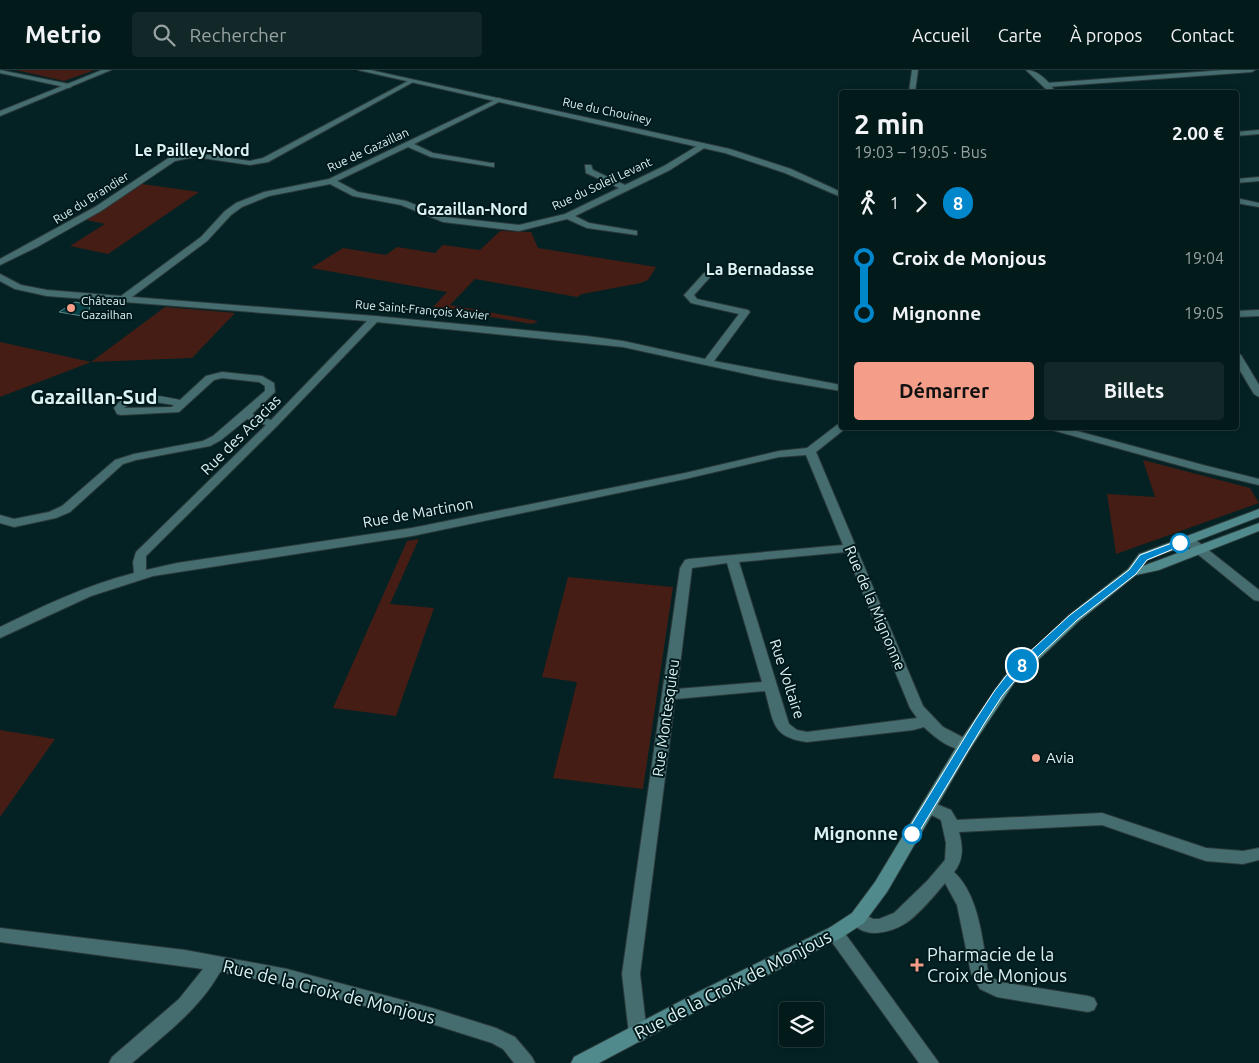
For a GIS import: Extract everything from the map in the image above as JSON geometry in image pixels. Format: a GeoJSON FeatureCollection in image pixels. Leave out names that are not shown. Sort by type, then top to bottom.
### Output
{"type":"FeatureCollection","features":[{"type":"Feature","properties":{"kind":"main road","name":"Rue de la Croix de Monjous"},"geometry":{"type":"LineString","coordinates":[[580,1063],[704,998],[835,933],[858,918],[876,895],[998,693],[1018,669],[1074,618],[1132,572],[1143,557],[1259,513]]}},
{"type":"Feature","properties":{"kind":"main road","name":"Rue de la Croix de Monjous"},"geometry":{"type":"LineString","coordinates":[[1132,572],[1155,567],[1259,528]]}},
{"type":"Feature","properties":{"kind":"street"},"geometry":{"type":"LineString","coordinates":[[0,114],[108,70]]}},
{"type":"Feature","properties":{"kind":"street","name":"Rue du Chouiney"},"geometry":{"type":"LineString","coordinates":[[361,70],[410,78],[499,100],[705,145],[775,166],[839,194]]}},
{"type":"Feature","properties":{"kind":"street"},"geometry":{"type":"LineString","coordinates":[[912,90],[915,70]]}},
{"type":"Feature","properties":{"kind":"street"},"geometry":{"type":"LineString","coordinates":[[1029,70],[1050,90]]}},
{"type":"Feature","properties":{"kind":"street"},"geometry":{"type":"LineString","coordinates":[[1047,86],[1252,70]]}},
{"type":"Feature","properties":{"kind":"street"},"geometry":{"type":"LineString","coordinates":[[4,72],[70,86]]}},
{"type":"Feature","properties":{"kind":"street"},"geometry":{"type":"LineString","coordinates":[[1130,80],[1139,85],[1145,85],[1259,76]]}},
{"type":"Feature","properties":{"kind":"street","name":"Rue du Brandier"},"geometry":{"type":"LineString","coordinates":[[0,262],[92,213],[173,159],[195,155],[250,163],[265,160],[410,78]]}},
{"type":"Feature","properties":{"kind":"street","name":"Rue de Gazaillan"},"geometry":{"type":"LineString","coordinates":[[123,299],[204,239],[228,213],[239,206],[267,194],[331,180],[499,100]]}},
{"type":"Feature","properties":{"kind":"street"},"geometry":{"type":"LineString","coordinates":[[1239,134],[1259,132]]}},
{"type":"Feature","properties":{"kind":"street"},"geometry":{"type":"LineString","coordinates":[[409,144],[431,155],[491,165]]}},
{"type":"Feature","properties":{"kind":"street","name":"Rue du Soleil Levant"},"geometry":{"type":"LineString","coordinates":[[331,180],[356,194],[402,203],[454,221],[519,228],[542,224],[568,216],[668,168],[705,145]]}},
{"type":"Feature","properties":{"kind":"street"},"geometry":{"type":"LineString","coordinates":[[588,167],[590,171],[625,188]]}},
{"type":"Feature","properties":{"kind":"street"},"geometry":{"type":"LineString","coordinates":[[1239,181],[1259,179]]}},
{"type":"Feature","properties":{"kind":"street"},"geometry":{"type":"LineString","coordinates":[[1239,201],[1259,205]]}},
{"type":"Feature","properties":{"kind":"street"},"geometry":{"type":"LineString","coordinates":[[568,216],[587,225],[634,233]]}},
{"type":"Feature","properties":{"kind":"street"},"geometry":{"type":"LineString","coordinates":[[707,275],[689,295],[694,301],[745,312],[708,362]]}},
{"type":"Feature","properties":{"kind":"street","name":"Rue Saint-François Xavier"},"geometry":{"type":"LineString","coordinates":[[0,277],[7,282],[31,290],[586,339],[623,344],[770,376],[839,388]]}},
{"type":"Feature","properties":{"kind":"street"},"geometry":{"type":"LineString","coordinates":[[1239,314],[1259,313]]}},
{"type":"Feature","properties":{"kind":"street","name":"Rue des Acacias"},"geometry":{"type":"LineString","coordinates":[[140,575],[138,562],[140,555],[274,424],[375,319]]}},
{"type":"Feature","properties":{"kind":"street"},"geometry":{"type":"LineString","coordinates":[[1239,361],[1259,394]]}},
{"type":"Feature","properties":{"kind":"street"},"geometry":{"type":"LineString","coordinates":[[0,519],[14,523],[52,515],[66,509],[119,462],[134,457],[206,444],[217,438],[270,392],[270,385],[262,379],[222,375],[210,378],[183,404],[175,410],[167,412],[121,412],[119,408],[121,403],[138,397],[183,404]]}},
{"type":"Feature","properties":{"kind":"street"},"geometry":{"type":"LineString","coordinates":[[245,415],[274,424]]}},
{"type":"Feature","properties":{"kind":"street"},"geometry":{"type":"LineString","coordinates":[[810,451],[839,429]]}},
{"type":"Feature","properties":{"kind":"street"},"geometry":{"type":"LineString","coordinates":[[1063,430],[1200,468],[1259,482]]}},
{"type":"Feature","properties":{"kind":"street","name":"Rue de Martinon"},"geometry":{"type":"LineString","coordinates":[[0,633],[75,596],[140,575],[177,567],[421,530],[685,476],[779,454],[810,451]]}},
{"type":"Feature","properties":{"kind":"street","name":"Rue de la Mignonne"},"geometry":{"type":"LineString","coordinates":[[810,451],[917,708],[926,721],[950,740],[965,745]]}},
{"type":"Feature","properties":{"kind":"street"},"geometry":{"type":"LineString","coordinates":[[1188,540],[1259,597]]}},
{"type":"Feature","properties":{"kind":"street","name":"Rue Montesquieu"},"geometry":{"type":"LineString","coordinates":[[638,1034],[631,974],[686,568],[689,564],[696,562],[850,548]]}},
{"type":"Feature","properties":{"kind":"street","name":"Rue Voltaire"},"geometry":{"type":"LineString","coordinates":[[732,558],[783,727],[793,735],[807,737],[913,725],[926,721]]}},
{"type":"Feature","properties":{"kind":"street"},"geometry":{"type":"LineString","coordinates":[[670,694],[771,686]]}},
{"type":"Feature","properties":{"kind":"street"},"geometry":{"type":"LineString","coordinates":[[858,918],[870,926],[879,926],[900,918],[945,873],[953,862],[955,854],[951,826],[946,814],[929,807]]}},
{"type":"Feature","properties":{"kind":"street"},"geometry":{"type":"LineString","coordinates":[[951,826],[1102,819],[1213,857],[1247,858],[1259,854]]}},
{"type":"Feature","properties":{"kind":"street"},"geometry":{"type":"LineString","coordinates":[[945,873],[951,876],[962,895],[980,973],[986,983],[997,989],[1088,1004]]}},
{"type":"Feature","properties":{"kind":"street"},"geometry":{"type":"LineString","coordinates":[[835,933],[930,1063]]}},
{"type":"Feature","properties":{"kind":"street","name":"Rue de la Croix de Monjous"},"geometry":{"type":"LineString","coordinates":[[0,935],[216,963],[287,977],[475,1029],[509,1043],[526,1063]]}},
{"type":"Feature","properties":{"kind":"street"},"geometry":{"type":"LineString","coordinates":[[118,1063],[179,1009],[208,979],[216,963]]}},
{"type":"Feature","properties":{"kind":"shaded area"},"geometry":{"type":"Polygon","coordinates":[[[16,70],[95,70],[64,81],[16,70]]]}},
{"type":"Feature","properties":{"kind":"shaded area"},"geometry":{"type":"Polygon","coordinates":[[[142,184],[199,192],[108,254],[70,246],[105,224],[86,220],[142,184]]]}},
{"type":"Feature","properties":{"kind":"shaded area"},"geometry":{"type":"Polygon","coordinates":[[[500,231],[531,232],[538,248],[656,267],[648,280],[641,283],[582,294],[577,297],[475,279],[450,305],[538,321],[532,324],[433,307],[447,292],[311,268],[343,248],[386,255],[397,247],[435,253],[443,245],[480,250],[500,231]]]}},
{"type":"Feature","properties":{"kind":"shaded area"},"geometry":{"type":"Polygon","coordinates":[[[165,307],[235,313],[192,358],[91,362],[165,307]]]}},
{"type":"Feature","properties":{"kind":"shaded area"},"geometry":{"type":"Polygon","coordinates":[[[0,342],[91,362],[0,397],[0,342]]]}},
{"type":"Feature","properties":{"kind":"shaded area"},"geometry":{"type":"Polygon","coordinates":[[[1143,460],[1250,488],[1259,503],[1116,554],[1107,494],[1155,497],[1143,460]]]}},
{"type":"Feature","properties":{"kind":"shaded area"},"geometry":{"type":"Polygon","coordinates":[[[419,539],[390,604],[434,608],[396,716],[333,708],[407,541],[419,539]]]}},
{"type":"Feature","properties":{"kind":"shaded area"},"geometry":{"type":"Polygon","coordinates":[[[568,577],[673,587],[643,789],[553,778],[577,682],[542,677],[568,577]]]}},
{"type":"Feature","properties":{"kind":"shaded area"},"geometry":{"type":"Polygon","coordinates":[[[0,730],[55,739],[0,817],[0,730]]]}},
{"type":"Feature","properties":{"kind":"building"},"geometry":{"type":"Polygon","coordinates":[[[75,302],[90,305],[88,317],[59,312],[75,302]]]}},
{"type":"Feature","properties":{"kind":"bus line","name":"8"},"geometry":{"type":"LineString","coordinates":[[912,834],[998,693],[1018,669],[1074,618],[1114,584],[1132,572],[1143,557],[1180,543]]}},
{"type":"Feature","properties":{"kind":"place","name":"Château Gazailhan"},"geometry":{"type":"Point","coordinates":[71,308]}},
{"type":"Feature","properties":{"kind":"place","name":"Avia"},"geometry":{"type":"Point","coordinates":[1036,758]}},
{"type":"Feature","properties":{"kind":"place","name":"Mignonne"},"geometry":{"type":"Point","coordinates":[912,834]}},
{"type":"Feature","properties":{"kind":"place","name":"Pharmacie de la Croix de Monjous"},"geometry":{"type":"Point","coordinates":[917,965]}},
{"type":"Feature","properties":{"kind":"district","name":"Le Pailley-Nord"},"geometry":{"type":"Point","coordinates":[192,150]}},
{"type":"Feature","properties":{"kind":"district","name":"Gazaillan-Nord"},"geometry":{"type":"Point","coordinates":[472,209]}},
{"type":"Feature","properties":{"kind":"district","name":"La Bernadasse"},"geometry":{"type":"Point","coordinates":[760,269]}},
{"type":"Feature","properties":{"kind":"district","name":"Gazaillan-Sud"},"geometry":{"type":"Point","coordinates":[94,397]}}]}
